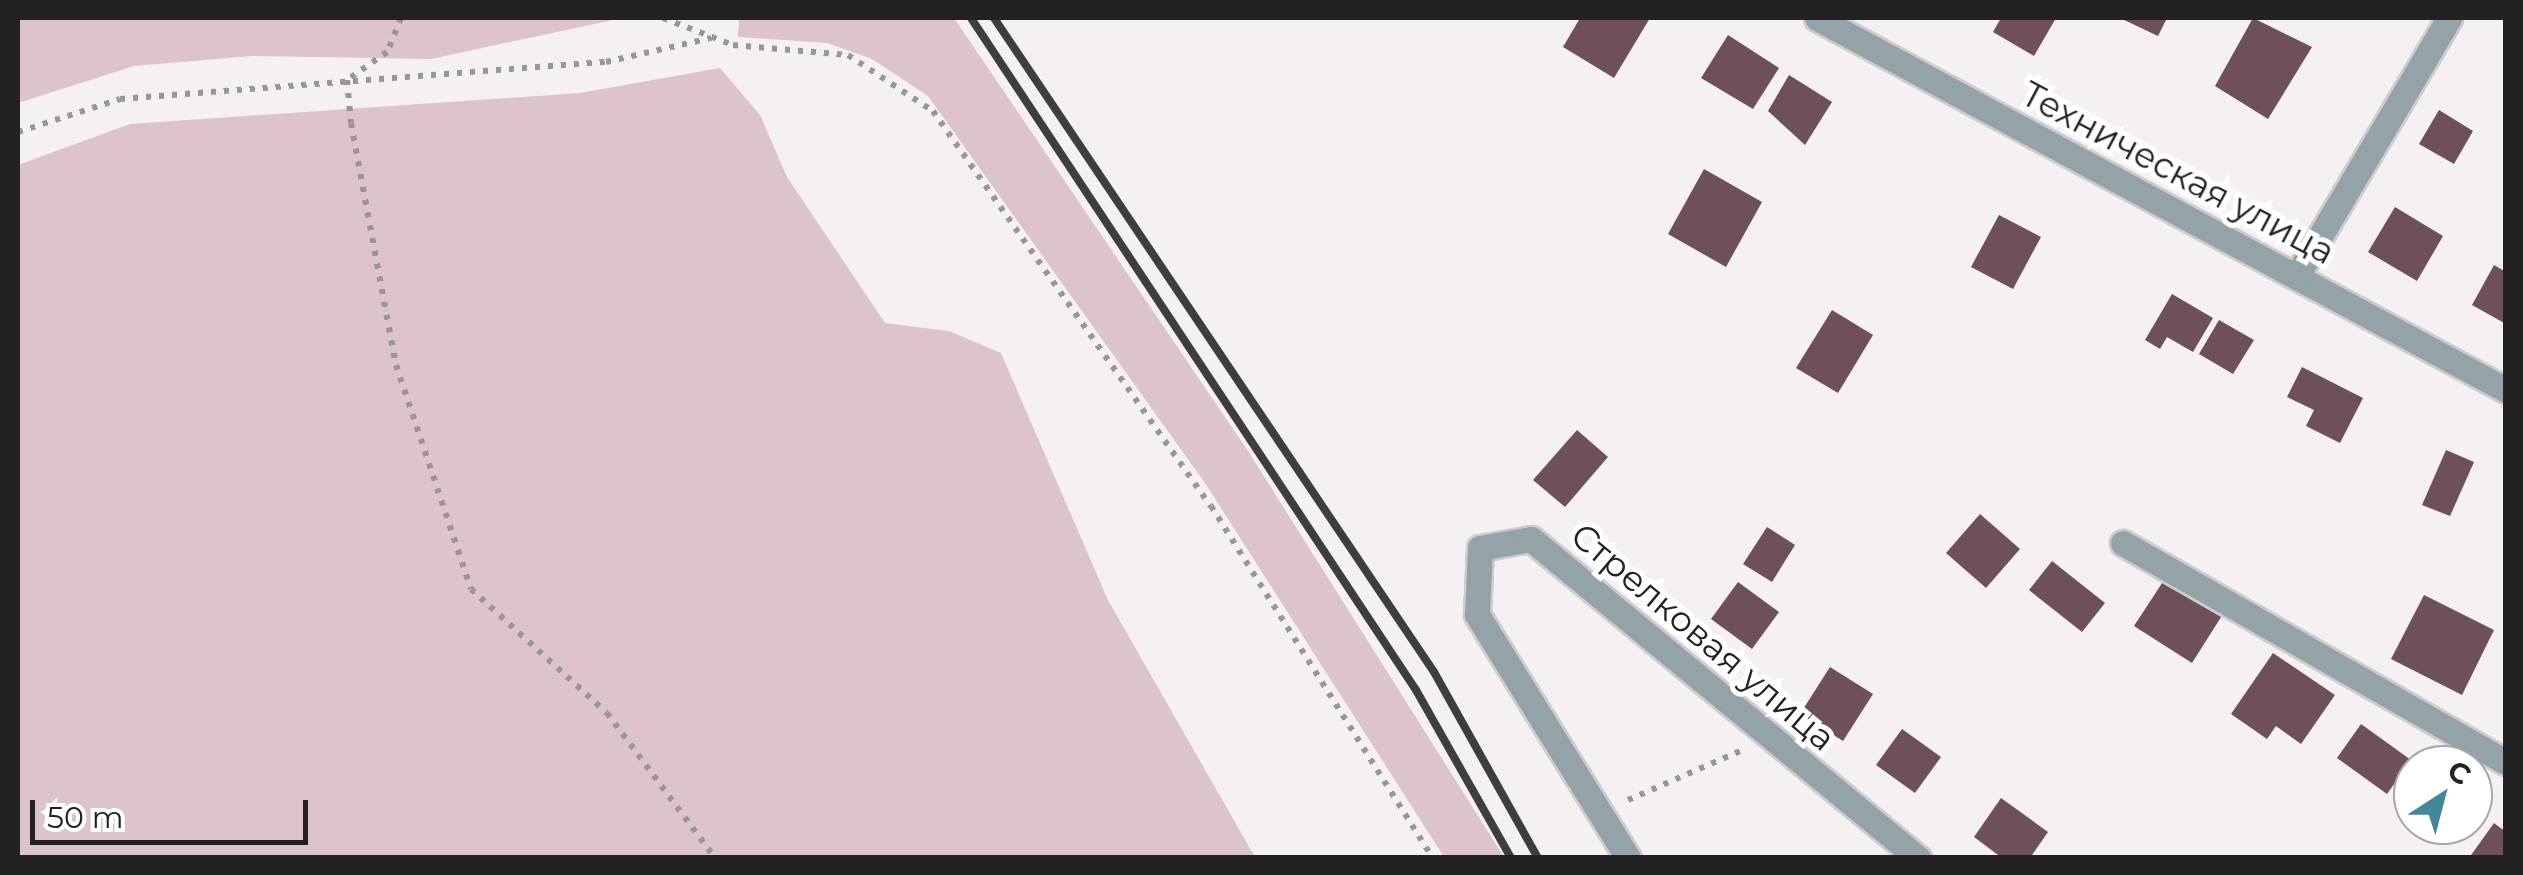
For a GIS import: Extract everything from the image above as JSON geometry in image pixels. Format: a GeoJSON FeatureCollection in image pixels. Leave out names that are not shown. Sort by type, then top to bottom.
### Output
{"type":"FeatureCollection","features":[{"type":"Feature","properties":{"kind":"street","name":"Техническая улица"},"geometry":{"type":"LineString","coordinates":[[1816,18],[2506,390]]}},
{"type":"Feature","properties":{"kind":"street"},"geometry":{"type":"LineString","coordinates":[[2296,277],[2450,18]]}},
{"type":"Feature","properties":{"kind":"street","name":"Стрелковая улица"},"geometry":{"type":"LineString","coordinates":[[1604,811],[1477,614],[1480,548],[1531,540],[1918,858]]}},
{"type":"Feature","properties":{"kind":"street"},"geometry":{"type":"LineString","coordinates":[[2123,543],[2506,762]]}},
{"type":"Feature","properties":{"kind":"street"},"geometry":{"type":"LineString","coordinates":[[1604,811],[1628,858]]}},
{"type":"Feature","properties":{"kind":"path"},"geometry":{"type":"LineString","coordinates":[[347,80],[386,52],[401,18]]}},
{"type":"Feature","properties":{"kind":"path"},"geometry":{"type":"LineString","coordinates":[[663,18],[714,38],[848,55],[933,110],[1211,506],[1433,858]]}},
{"type":"Feature","properties":{"kind":"path"},"geometry":{"type":"LineString","coordinates":[[18,132],[120,98],[606,62],[714,38]]}},
{"type":"Feature","properties":{"kind":"path"},"geometry":{"type":"LineString","coordinates":[[347,80],[396,365],[471,589],[607,713],[714,858]]}},
{"type":"Feature","properties":{"kind":"path"},"geometry":{"type":"LineString","coordinates":[[1604,811],[1768,738]]}},
{"type":"Feature","properties":{"kind":"shaded area"},"geometry":{"type":"Polygon","coordinates":[[[18,18],[622,18],[431,59],[252,56],[134,66],[18,103],[18,18]]]}},
{"type":"Feature","properties":{"kind":"shaded area"},"geometry":{"type":"Polygon","coordinates":[[[739,18],[954,18],[1248,451],[1504,857],[1444,857],[1205,483],[928,96],[872,59],[827,43],[738,37],[739,18]]]}},
{"type":"Feature","properties":{"kind":"shaded area"},"geometry":{"type":"Polygon","coordinates":[[[720,68],[760,115],[787,177],[885,323],[949,331],[1001,353],[1108,600],[1255,857],[18,857],[18,165],[130,124],[580,93],[720,68]]]}},
{"type":"Feature","properties":{"kind":"building"},"geometry":{"type":"Polygon","coordinates":[[[1580,18],[1650,18],[1614,78],[1563,47],[1580,18]]]}},
{"type":"Feature","properties":{"kind":"building"},"geometry":{"type":"Polygon","coordinates":[[[2001,18],[2056,18],[2034,56],[1993,32],[2001,18]]]}},
{"type":"Feature","properties":{"kind":"building"},"geometry":{"type":"Polygon","coordinates":[[[2120,18],[2167,18],[2158,36],[2120,18]]]}},
{"type":"Feature","properties":{"kind":"building"},"geometry":{"type":"Polygon","coordinates":[[[2253,18],[2312,47],[2268,119],[2215,86],[2253,18]]]}},
{"type":"Feature","properties":{"kind":"building"},"geometry":{"type":"Polygon","coordinates":[[[1728,35],[1779,68],[1753,109],[1701,78],[1728,35]]]}},
{"type":"Feature","properties":{"kind":"building"},"geometry":{"type":"Polygon","coordinates":[[[1789,75],[1832,102],[1805,145],[1768,111],[1789,75]]]}},
{"type":"Feature","properties":{"kind":"building"},"geometry":{"type":"Polygon","coordinates":[[[2439,110],[2473,131],[2454,164],[2419,144],[2439,110]]]}},
{"type":"Feature","properties":{"kind":"building"},"geometry":{"type":"Polygon","coordinates":[[[1704,169],[1762,202],[1726,267],[1668,234],[1704,169]]]}},
{"type":"Feature","properties":{"kind":"building"},"geometry":{"type":"Polygon","coordinates":[[[2395,207],[2443,236],[2417,281],[2368,252],[2395,207]]]}},
{"type":"Feature","properties":{"kind":"building"},"geometry":{"type":"Polygon","coordinates":[[[1999,215],[2041,237],[2013,289],[1971,267],[1999,215]]]}},
{"type":"Feature","properties":{"kind":"building"},"geometry":{"type":"Polygon","coordinates":[[[2494,265],[2506,272],[2506,324],[2472,305],[2494,265]]]}},
{"type":"Feature","properties":{"kind":"building"},"geometry":{"type":"Polygon","coordinates":[[[2172,294],[2213,318],[2193,352],[2167,337],[2160,349],[2145,340],[2172,294]]]}},
{"type":"Feature","properties":{"kind":"building"},"geometry":{"type":"Polygon","coordinates":[[[1832,310],[1873,335],[1838,393],[1796,368],[1832,310]]]}},
{"type":"Feature","properties":{"kind":"building"},"geometry":{"type":"Polygon","coordinates":[[[2219,320],[2254,340],[2233,374],[2199,354],[2219,320]]]}},
{"type":"Feature","properties":{"kind":"building"},"geometry":{"type":"Polygon","coordinates":[[[2302,367],[2363,398],[2340,443],[2306,426],[2314,410],[2287,397],[2302,367]]]}},
{"type":"Feature","properties":{"kind":"building"},"geometry":{"type":"Polygon","coordinates":[[[1577,430],[1608,457],[1565,507],[1533,480],[1577,430]]]}},
{"type":"Feature","properties":{"kind":"building"},"geometry":{"type":"Polygon","coordinates":[[[2446,450],[2474,462],[2450,516],[2422,505],[2446,450]]]}},
{"type":"Feature","properties":{"kind":"building"},"geometry":{"type":"Polygon","coordinates":[[[1980,514],[2020,549],[1986,588],[1946,553],[1980,514]]]}},
{"type":"Feature","properties":{"kind":"building"},"geometry":{"type":"Polygon","coordinates":[[[1767,527],[1795,545],[1772,582],[1743,564],[1767,527]]]}},
{"type":"Feature","properties":{"kind":"building"},"geometry":{"type":"Polygon","coordinates":[[[2052,561],[2105,603],[2082,632],[2029,590],[2052,561]]]}},
{"type":"Feature","properties":{"kind":"building"},"geometry":{"type":"Polygon","coordinates":[[[2166,577],[2223,614],[2192,663],[2134,626],[2166,577]]]}},
{"type":"Feature","properties":{"kind":"building"},"geometry":{"type":"Polygon","coordinates":[[[1738,582],[1779,612],[1752,649],[1711,619],[1738,582]]]}},
{"type":"Feature","properties":{"kind":"building"},"geometry":{"type":"Polygon","coordinates":[[[2424,595],[2494,630],[2462,695],[2391,659],[2424,595]]]}},
{"type":"Feature","properties":{"kind":"building"},"geometry":{"type":"Polygon","coordinates":[[[2273,653],[2335,695],[2301,744],[2276,726],[2267,739],[2231,714],[2273,653]]]}},
{"type":"Feature","properties":{"kind":"building"},"geometry":{"type":"Polygon","coordinates":[[[1830,667],[1873,694],[1843,741],[1800,714],[1830,667]]]}},
{"type":"Feature","properties":{"kind":"building"},"geometry":{"type":"Polygon","coordinates":[[[2361,724],[2393,747],[2393,786],[2387,794],[2337,758],[2361,724]]]}},
{"type":"Feature","properties":{"kind":"building"},"geometry":{"type":"Polygon","coordinates":[[[1902,729],[1941,757],[1915,793],[1876,765],[1902,729]]]}},
{"type":"Feature","properties":{"kind":"building"},"geometry":{"type":"Polygon","coordinates":[[[2001,798],[2048,832],[2030,858],[2002,858],[1974,837],[2001,798]]]}},
{"type":"Feature","properties":{"kind":"building"},"geometry":{"type":"Polygon","coordinates":[[[2493,824],[2506,832],[2506,858],[2469,858],[2478,845],[2493,845],[2493,824]]]}},
{"type":"Feature","properties":{"kind":"railway"},"geometry":{"type":"LineString","coordinates":[[971,18],[1416,690],[1511,858]]}},
{"type":"Feature","properties":{"kind":"railway"},"geometry":{"type":"LineString","coordinates":[[994,18],[1434,672],[1538,858]]}}]}
